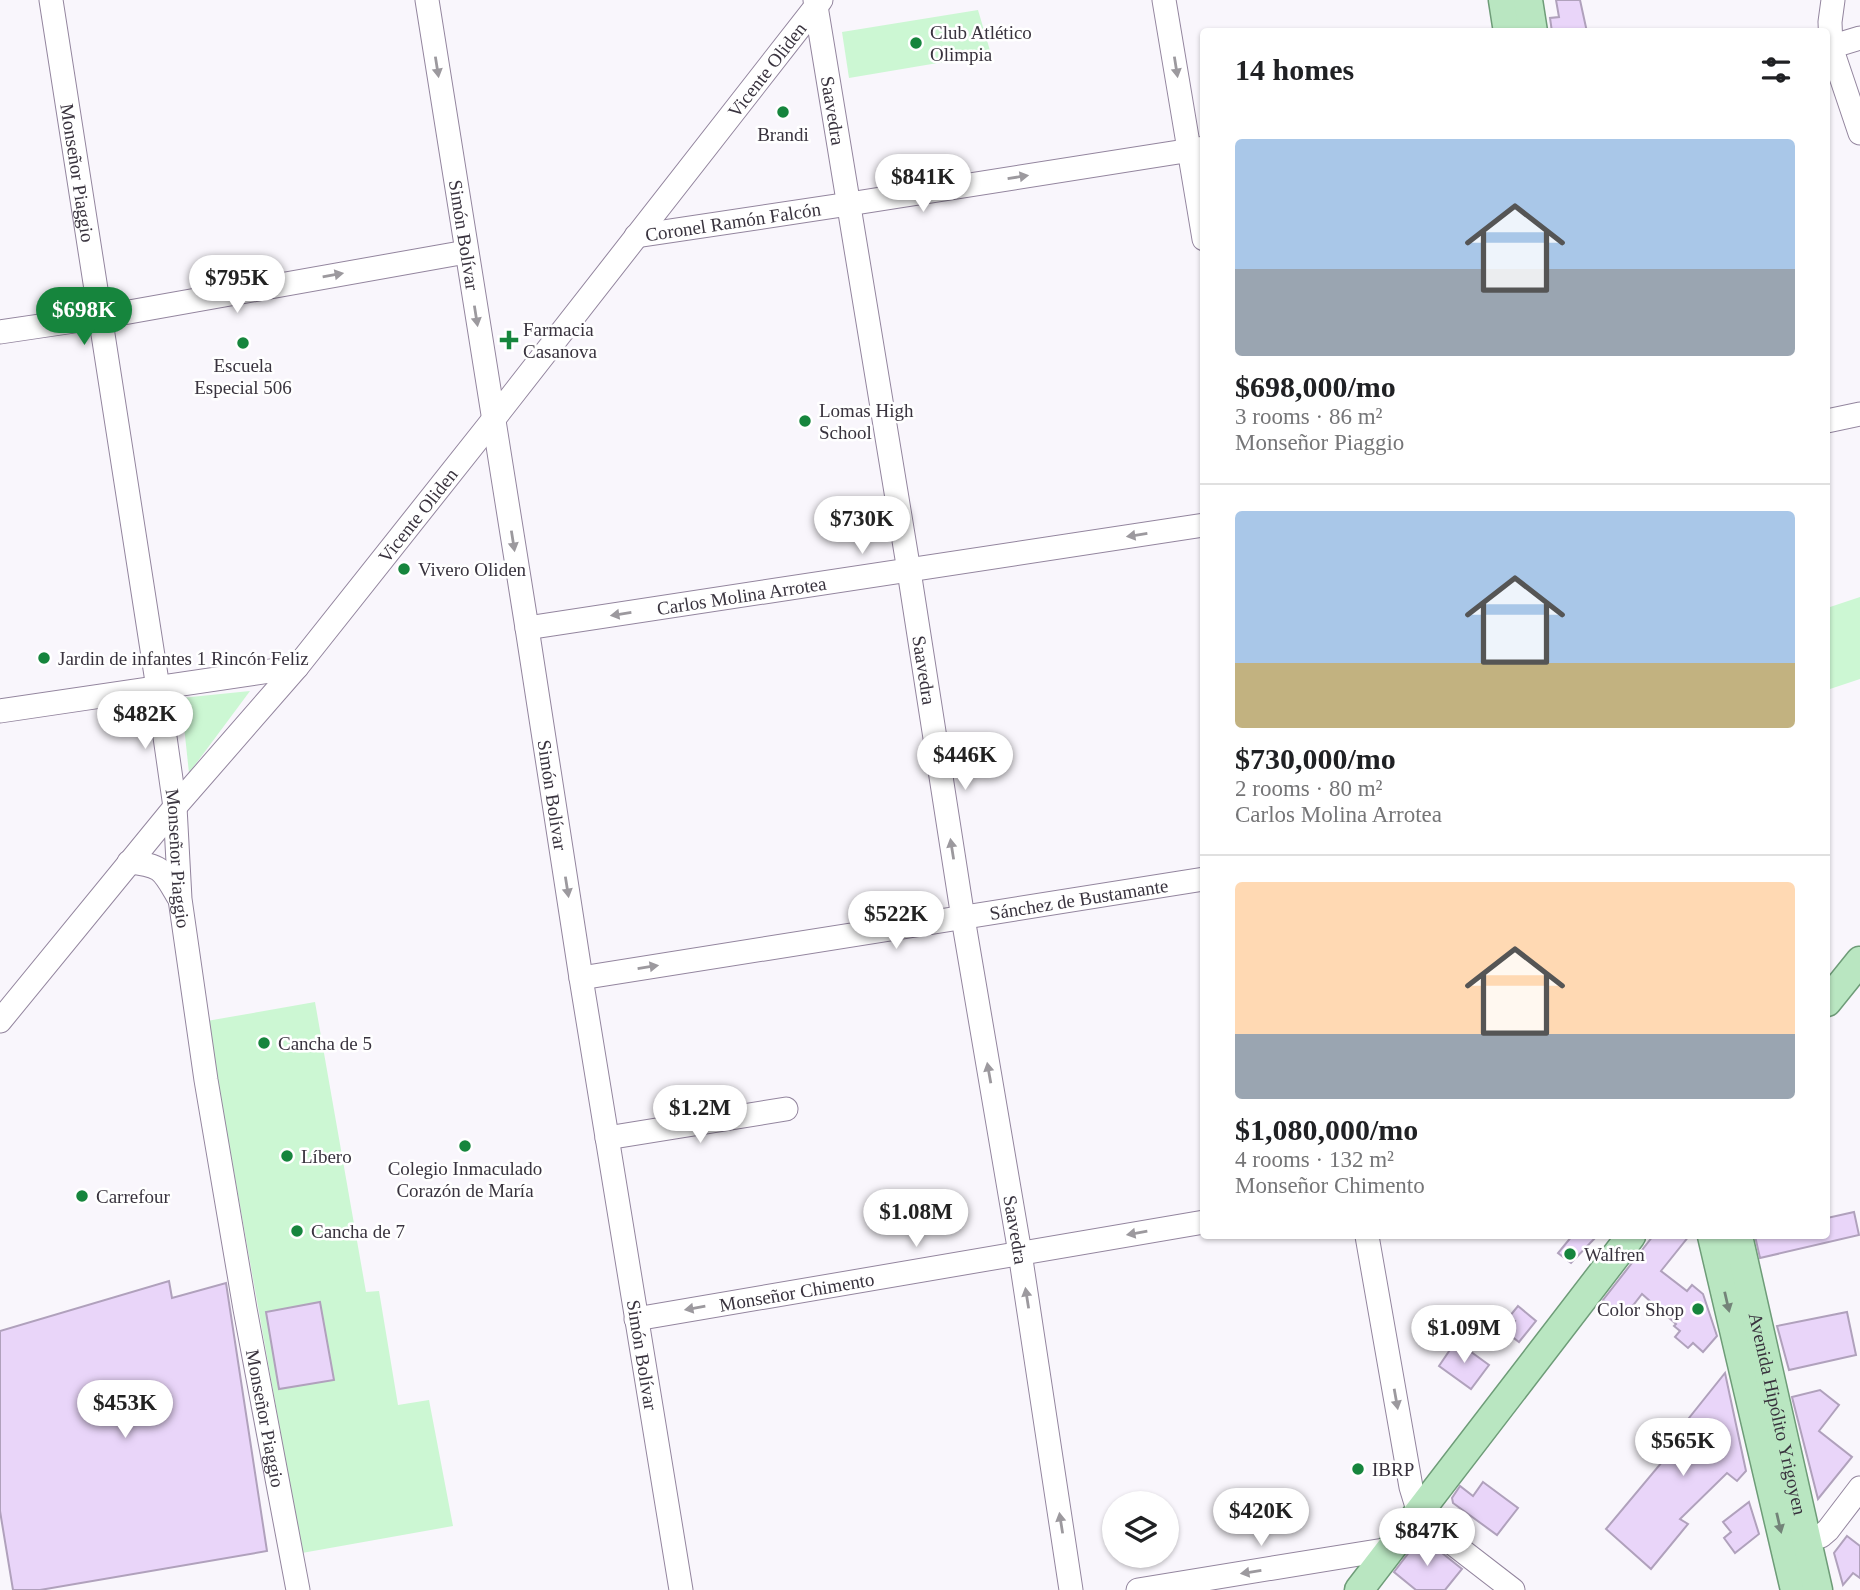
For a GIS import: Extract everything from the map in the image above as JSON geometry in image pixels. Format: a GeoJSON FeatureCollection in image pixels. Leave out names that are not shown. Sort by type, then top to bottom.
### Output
{"type":"FeatureCollection","features":[{"type":"Feature","properties":{"kind":"main road"},"geometry":{"type":"LineString","coordinates":[[1503,0],[1507,28]]}},
{"type":"Feature","properties":{"kind":"main road"},"geometry":{"type":"LineString","coordinates":[[1528,0],[1532,28]]}},
{"type":"Feature","properties":{"kind":"main road"},"geometry":{"type":"LineString","coordinates":[[1830,998],[1860,961]]}},
{"type":"Feature","properties":{"kind":"main road"},"geometry":{"type":"LineString","coordinates":[[1359,1590],[1629,1239]]}},
{"type":"Feature","properties":{"kind":"main road","name":"Avenida Hipólito Yrigoyen"},"geometry":{"type":"LineString","coordinates":[[1713,1239],[1797,1588]]}},
{"type":"Feature","properties":{"kind":"main road","name":"Avenida Hipólito Yrigoyen"},"geometry":{"type":"LineString","coordinates":[[1739,1239],[1807,1539],[1797,1588]]}},
{"type":"Feature","properties":{"kind":"street","name":"Monseñor Piaggio"},"geometry":{"type":"LineString","coordinates":[[51,0],[158,688],[175,807],[180,899],[206,1080],[298,1590]]}},
{"type":"Feature","properties":{"kind":"street","name":"Simón Bolívar"},"geometry":{"type":"LineString","coordinates":[[427,0],[581,978],[681,1590]]}},
{"type":"Feature","properties":{"kind":"street"},"geometry":{"type":"LineString","coordinates":[[1164,0],[1197,149],[1200,188]]}},
{"type":"Feature","properties":{"kind":"street"},"geometry":{"type":"LineString","coordinates":[[1830,28],[1833,0]]}},
{"type":"Feature","properties":{"kind":"street","name":"Saavedra"},"geometry":{"type":"LineString","coordinates":[[817,2],[963,918],[1020,1254],[1071,1590]]}},
{"type":"Feature","properties":{"kind":"street","name":"Vicente Oliden"},"geometry":{"type":"LineString","coordinates":[[0,1021],[175,807],[297,667],[493,421],[817,2]]}},
{"type":"Feature","properties":{"kind":"street"},"geometry":{"type":"LineString","coordinates":[[1830,47],[1860,38]]}},
{"type":"Feature","properties":{"kind":"street"},"geometry":{"type":"LineString","coordinates":[[1830,50],[1860,133]]}},
{"type":"Feature","properties":{"kind":"street","name":"Coronel Ramón Falcón"},"geometry":{"type":"LineString","coordinates":[[636,236],[1197,149]]}},
{"type":"Feature","properties":{"kind":"street"},"geometry":{"type":"LineString","coordinates":[[0,332],[101,317],[466,252]]}},
{"type":"Feature","properties":{"kind":"street"},"geometry":{"type":"LineString","coordinates":[[1830,420],[1860,414]]}},
{"type":"Feature","properties":{"kind":"street","name":"Carlos Molina Arrotea"},"geometry":{"type":"LineString","coordinates":[[527,628],[1200,525]]}},
{"type":"Feature","properties":{"kind":"street"},"geometry":{"type":"LineString","coordinates":[[0,711],[297,667]]}},
{"type":"Feature","properties":{"kind":"street"},"geometry":{"type":"LineString","coordinates":[[129,862],[150,864],[163,872],[180,899]]}},
{"type":"Feature","properties":{"kind":"street","name":"Sánchez de Bustamante"},"geometry":{"type":"LineString","coordinates":[[581,978],[1200,880]]}},
{"type":"Feature","properties":{"kind":"street"},"geometry":{"type":"LineString","coordinates":[[607,1138],[786,1109]]}},
{"type":"Feature","properties":{"kind":"street","name":"Monseñor Chimento"},"geometry":{"type":"LineString","coordinates":[[636,1318],[1200,1223]]}},
{"type":"Feature","properties":{"kind":"street"},"geometry":{"type":"LineString","coordinates":[[1368,1239],[1411,1487],[1419,1513],[1434,1529],[1513,1590]]}},
{"type":"Feature","properties":{"kind":"street"},"geometry":{"type":"LineString","coordinates":[[1807,1539],[1821,1536],[1828,1530],[1860,1488]]}},
{"type":"Feature","properties":{"kind":"street"},"geometry":{"type":"LineString","coordinates":[[1138,1590],[1391,1549]]}},
{"type":"Feature","properties":{"kind":"green space","name":"Club Atlético Olimpia"},"geometry":{"type":"Polygon","coordinates":[[[978,10],[991,54],[849,78],[842,32],[978,10]]]}},
{"type":"Feature","properties":{"kind":"green space"},"geometry":{"type":"Polygon","coordinates":[[[1860,597],[1860,679],[1830,689],[1830,607],[1860,597]]]}},
{"type":"Feature","properties":{"kind":"green space"},"geometry":{"type":"Polygon","coordinates":[[[250,691],[189,773],[181,698],[250,691]]]}},
{"type":"Feature","properties":{"kind":"green space","name":"Líbero"},"geometry":{"type":"Polygon","coordinates":[[[315,1002],[366,1292],[379,1291],[398,1405],[429,1400],[453,1526],[302,1553],[207,1021],[315,1002]]]}},
{"type":"Feature","properties":{"kind":"building"},"geometry":{"type":"Polygon","coordinates":[[[1556,0],[1580,0],[1586,28],[1551,28],[1550,18],[1559,17],[1556,0]]]}},
{"type":"Feature","properties":{"kind":"building"},"geometry":{"type":"Polygon","coordinates":[[[1854,1212],[1859,1235],[1760,1258],[1756,1239],[1830,1239],[1830,1217],[1854,1212]]]}},
{"type":"Feature","properties":{"kind":"building","name":"Walfren"},"geometry":{"type":"Polygon","coordinates":[[[1570,1239],[1594,1239],[1571,1263],[1558,1253],[1570,1239]]]}},
{"type":"Feature","properties":{"kind":"building"},"geometry":{"type":"Polygon","coordinates":[[[1651,1239],[1687,1239],[1661,1271],[1687,1291],[1692,1285],[1703,1294],[1717,1336],[1703,1352],[1693,1343],[1688,1348],[1675,1337],[1680,1331],[1674,1326],[1676,1324],[1642,1294],[1624,1317],[1603,1300],[1651,1239]]]}},
{"type":"Feature","properties":{"kind":"building"},"geometry":{"type":"Polygon","coordinates":[[[169,1281],[172,1298],[226,1283],[267,1551],[40,1590],[13,1590],[0,1511],[0,1331],[169,1281]]]}},
{"type":"Feature","properties":{"kind":"building"},"geometry":{"type":"Polygon","coordinates":[[[320,1302],[334,1380],[279,1389],[266,1312],[320,1302]]]}},
{"type":"Feature","properties":{"kind":"building"},"geometry":{"type":"Polygon","coordinates":[[[1518,1306],[1536,1321],[1519,1342],[1506,1332],[1515,1321],[1509,1317],[1518,1306]]]}},
{"type":"Feature","properties":{"kind":"building"},"geometry":{"type":"Polygon","coordinates":[[[1847,1312],[1856,1355],[1789,1370],[1777,1326],[1847,1312]]]}},
{"type":"Feature","properties":{"kind":"building"},"geometry":{"type":"Polygon","coordinates":[[[1456,1341],[1489,1365],[1471,1389],[1439,1366],[1456,1341]]]}},
{"type":"Feature","properties":{"kind":"building"},"geometry":{"type":"Polygon","coordinates":[[[1725,1373],[1746,1471],[1737,1481],[1727,1473],[1680,1519],[1688,1524],[1651,1569],[1606,1529],[1683,1437],[1677,1433],[1725,1373]]]}},
{"type":"Feature","properties":{"kind":"building"},"geometry":{"type":"Polygon","coordinates":[[[1820,1390],[1839,1405],[1819,1431],[1852,1457],[1818,1499],[1792,1397],[1820,1390]]]}},
{"type":"Feature","properties":{"kind":"building"},"geometry":{"type":"Polygon","coordinates":[[[1483,1482],[1518,1508],[1497,1535],[1453,1503],[1452,1498],[1460,1486],[1473,1496],[1483,1482]]]}},
{"type":"Feature","properties":{"kind":"building"},"geometry":{"type":"Polygon","coordinates":[[[1749,1502],[1759,1534],[1735,1553],[1724,1538],[1731,1532],[1723,1522],[1749,1502]]]}},
{"type":"Feature","properties":{"kind":"building"},"geometry":{"type":"Polygon","coordinates":[[[1847,1536],[1860,1546],[1860,1578],[1853,1573],[1843,1585],[1834,1553],[1847,1536]]]}},
{"type":"Feature","properties":{"kind":"building"},"geometry":{"type":"Polygon","coordinates":[[[1427,1541],[1462,1569],[1445,1590],[1416,1590],[1394,1572],[1417,1542],[1427,1541]]]}},
{"type":"Feature","properties":{"kind":"place","name":"Club Atlético Olimpia"},"geometry":{"type":"Point","coordinates":[916,43]}},
{"type":"Feature","properties":{"kind":"place","name":"Brandi"},"geometry":{"type":"Point","coordinates":[783,112]}},
{"type":"Feature","properties":{"kind":"place","name":"Farmacia Casanova"},"geometry":{"type":"Point","coordinates":[509,340]}},
{"type":"Feature","properties":{"kind":"place","name":"Escuela Especial 506"},"geometry":{"type":"Point","coordinates":[243,343]}},
{"type":"Feature","properties":{"kind":"place","name":"Lomas High School"},"geometry":{"type":"Point","coordinates":[805,421]}},
{"type":"Feature","properties":{"kind":"place","name":"Vivero Oliden"},"geometry":{"type":"Point","coordinates":[404,569]}},
{"type":"Feature","properties":{"kind":"place","name":"Jardin de infantes 1 Rincón Feliz"},"geometry":{"type":"Point","coordinates":[44,658]}},
{"type":"Feature","properties":{"kind":"place","name":"Cancha de 5"},"geometry":{"type":"Point","coordinates":[264,1043]}},
{"type":"Feature","properties":{"kind":"place","name":"Colegio Inmaculado Corazón de María"},"geometry":{"type":"Point","coordinates":[465,1146]}},
{"type":"Feature","properties":{"kind":"place","name":"Líbero"},"geometry":{"type":"Point","coordinates":[287,1156]}},
{"type":"Feature","properties":{"kind":"place","name":"Carrefour"},"geometry":{"type":"Point","coordinates":[82,1196]}},
{"type":"Feature","properties":{"kind":"place","name":"Cancha de 7"},"geometry":{"type":"Point","coordinates":[297,1231]}},
{"type":"Feature","properties":{"kind":"place","name":"Walfren"},"geometry":{"type":"Point","coordinates":[1570,1254]}},
{"type":"Feature","properties":{"kind":"place","name":"Color Shop"},"geometry":{"type":"Point","coordinates":[1698,1309]}},
{"type":"Feature","properties":{"kind":"place","name":"IBRP"},"geometry":{"type":"Point","coordinates":[1358,1469]}}]}
